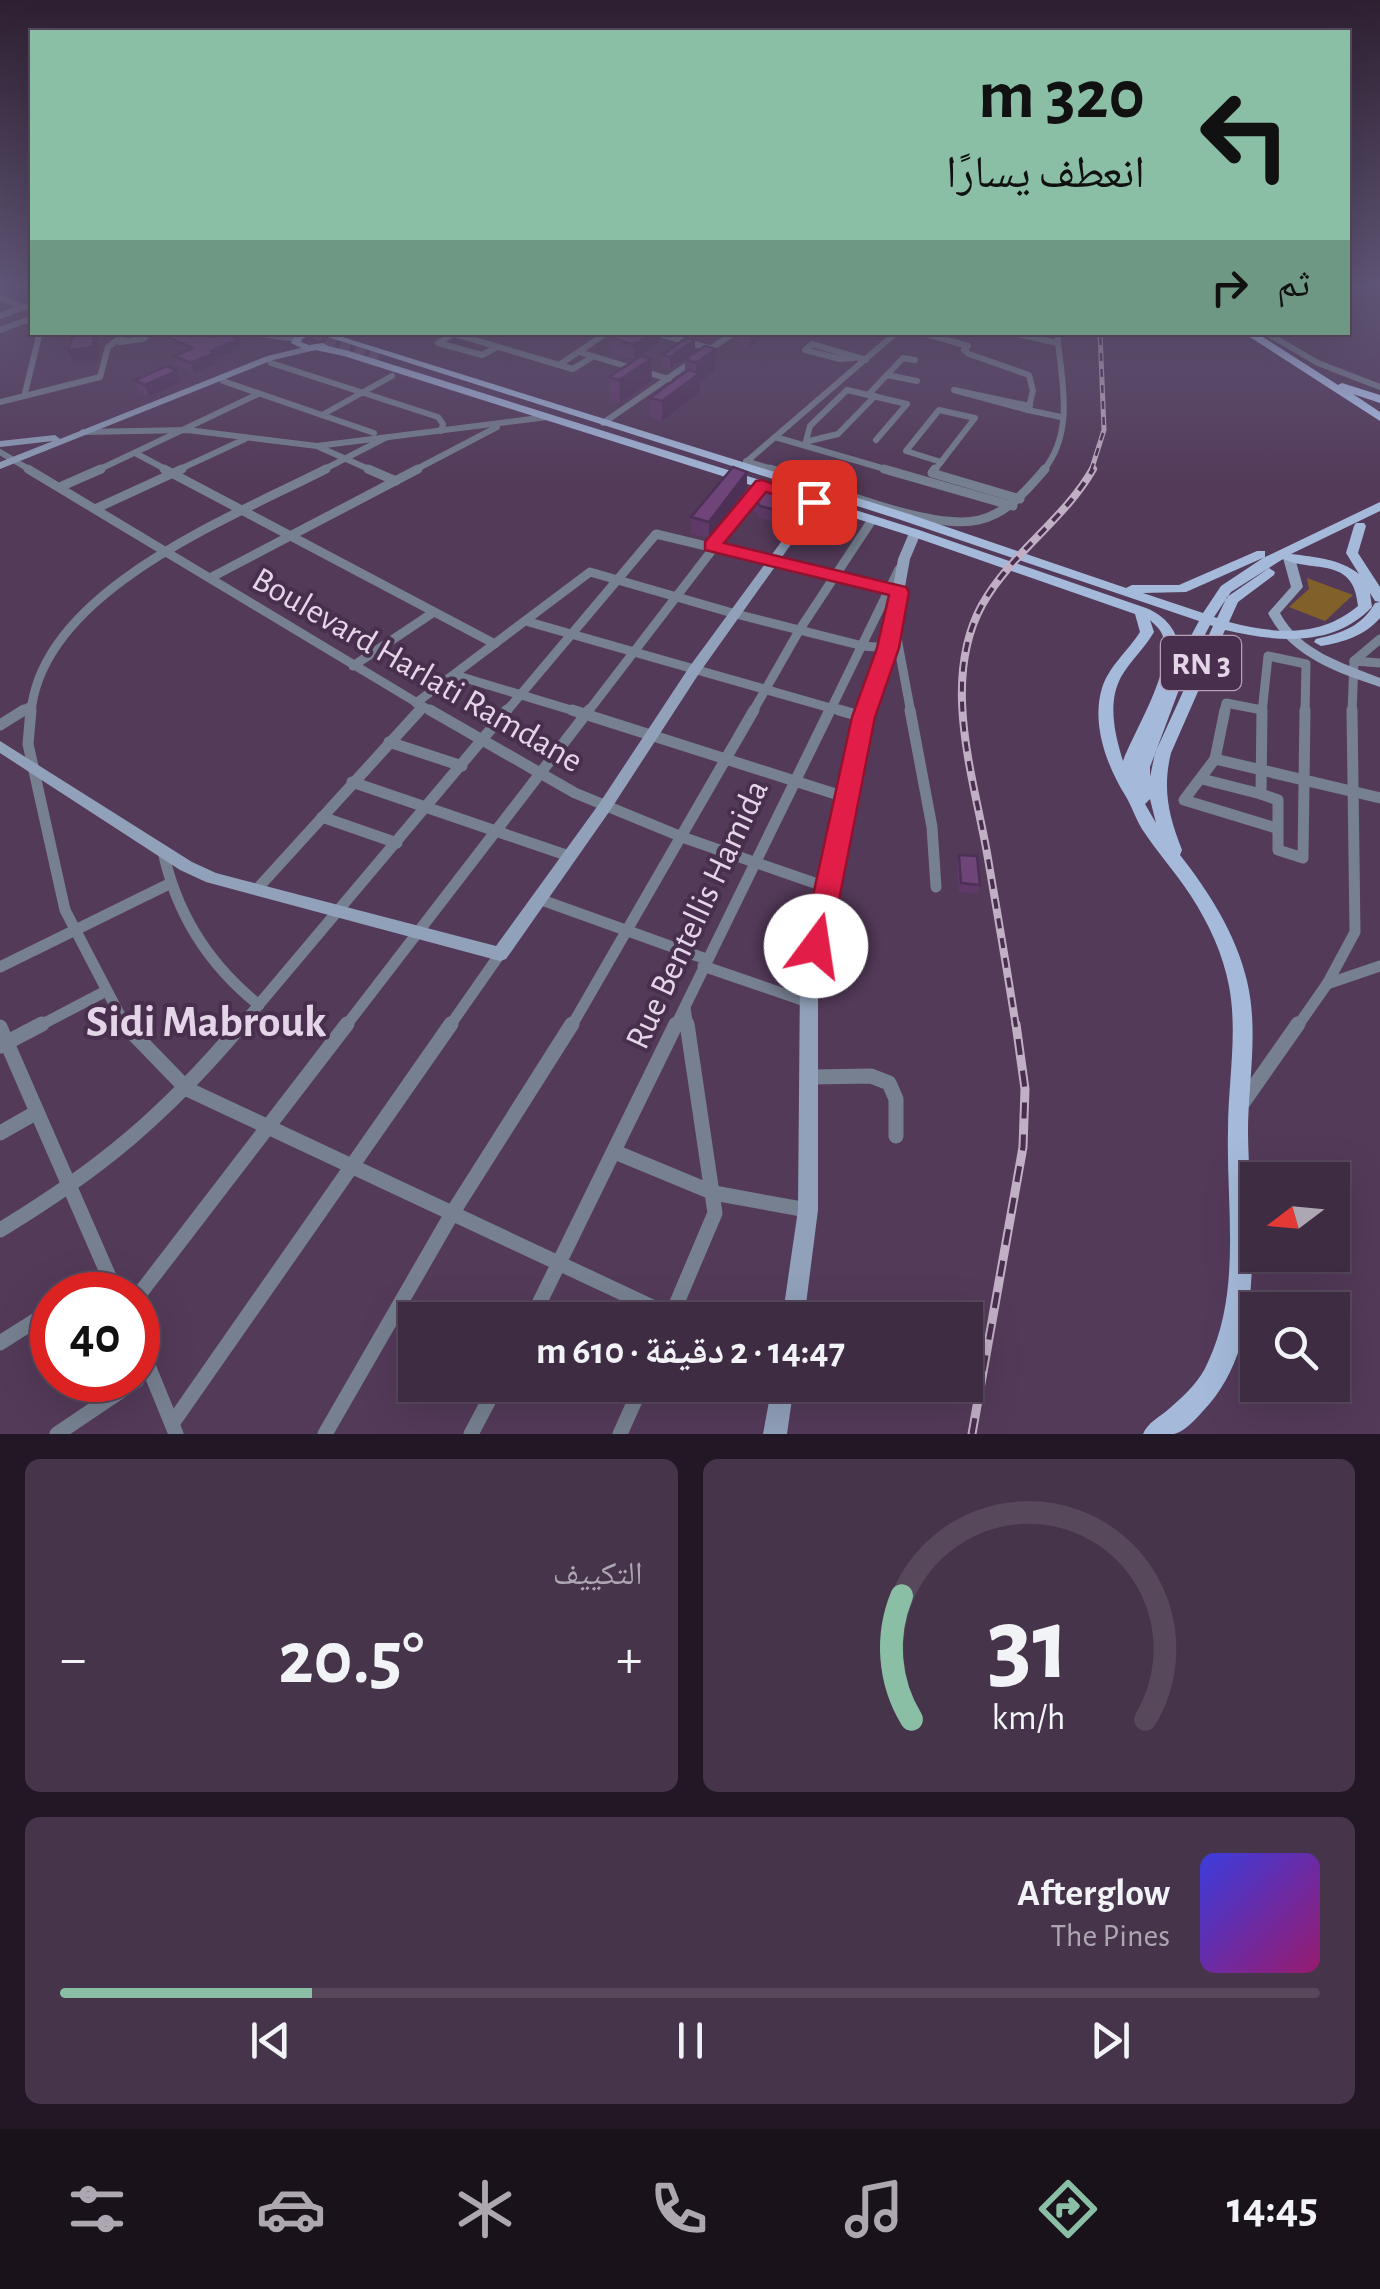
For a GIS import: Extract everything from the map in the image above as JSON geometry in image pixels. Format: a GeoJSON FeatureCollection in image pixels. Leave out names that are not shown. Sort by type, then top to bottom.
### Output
{"type":"FeatureCollection","features":[{"type":"Feature","properties":{"kind":"highway"},"geometry":{"type":"LineString","coordinates":[[1276,351],[1380,418]]}},
{"type":"Feature","properties":{"kind":"highway"},"geometry":{"type":"LineString","coordinates":[[1285,351],[1380,418]]}},
{"type":"Feature","properties":{"kind":"highway"},"geometry":{"type":"LineString","coordinates":[[1336,385],[1380,398]]}},
{"type":"Feature","properties":{"kind":"main road"},"geometry":{"type":"LineString","coordinates":[[333,351],[869,519],[921,530],[949,528],[964,546],[1211,630],[1262,642],[1304,645],[1344,637],[1373,619],[1380,606]]}},
{"type":"Feature","properties":{"kind":"main road"},"geometry":{"type":"LineString","coordinates":[[381,351],[905,516],[921,530]]}},
{"type":"Feature","properties":{"kind":"main road"},"geometry":{"type":"LineString","coordinates":[[869,519],[382,358],[921,530],[1163,622],[1174,641],[1166,676],[1131,764],[1133,799]]}},
{"type":"Feature","properties":{"kind":"main road","name":"RN 3"},"geometry":{"type":"LineString","coordinates":[[1181,868],[1154,800],[1155,779],[1232,600],[1289,558],[1380,506]]}},
{"type":"Feature","properties":{"kind":"main road","name":"RN 3"},"geometry":{"type":"LineString","coordinates":[[1094,583],[1139,590],[1181,589],[1270,551],[1380,515]]}},
{"type":"Feature","properties":{"kind":"main road"},"geometry":{"type":"LineString","coordinates":[[1360,520],[1352,552],[1365,580],[1380,598]]}},
{"type":"Feature","properties":{"kind":"main road","name":"RN 3"},"geometry":{"type":"LineString","coordinates":[[1156,1434],[1178,1419],[1217,1372],[1237,1304],[1242,1000],[1220,932],[1142,801],[1142,767],[1179,672],[1226,589],[1268,561],[1360,520]]}},
{"type":"Feature","properties":{"kind":"main road"},"geometry":{"type":"LineString","coordinates":[[964,546],[1227,626],[1275,636],[1304,636],[1344,625],[1365,607],[1365,580]]}},
{"type":"Feature","properties":{"kind":"main road"},"geometry":{"type":"LineString","coordinates":[[1289,558],[1342,568],[1365,580]]}},
{"type":"Feature","properties":{"kind":"main road"},"geometry":{"type":"LineString","coordinates":[[1141,612],[1147,632],[1108,690],[1107,720],[1116,767],[1140,815],[1181,868]]}},
{"type":"Feature","properties":{"kind":"street"},"geometry":{"type":"LineString","coordinates":[[25,393],[35,351]]}},
{"type":"Feature","properties":{"kind":"street"},"geometry":{"type":"LineString","coordinates":[[0,402],[100,378],[107,351]]}},
{"type":"Feature","properties":{"kind":"street"},"geometry":{"type":"LineString","coordinates":[[0,466],[269,351]]}},
{"type":"Feature","properties":{"kind":"street"},"geometry":{"type":"LineString","coordinates":[[82,432],[262,360],[301,351]]}},
{"type":"Feature","properties":{"kind":"street"},"geometry":{"type":"LineString","coordinates":[[511,351],[573,370],[594,356]]}},
{"type":"Feature","properties":{"kind":"street"},"geometry":{"type":"LineString","coordinates":[[603,423],[708,351]]}},
{"type":"Feature","properties":{"kind":"street"},"geometry":{"type":"LineString","coordinates":[[809,351],[840,359],[854,358]]}},
{"type":"Feature","properties":{"kind":"street"},"geometry":{"type":"LineString","coordinates":[[833,351],[866,360]]}},
{"type":"Feature","properties":{"kind":"street"},"geometry":{"type":"LineString","coordinates":[[744,463],[876,351]]}},
{"type":"Feature","properties":{"kind":"street"},"geometry":{"type":"LineString","coordinates":[[966,351],[1029,375],[1033,391],[1029,408]]}},
{"type":"Feature","properties":{"kind":"street"},"geometry":{"type":"LineString","coordinates":[[744,463],[949,528],[997,515],[1016,502],[1055,456],[1062,439],[1058,351]]}},
{"type":"Feature","properties":{"kind":"street"},"geometry":{"type":"LineString","coordinates":[[1297,351],[1380,387]]}},
{"type":"Feature","properties":{"kind":"street"},"geometry":{"type":"LineString","coordinates":[[559,365],[580,352],[669,378]]}},
{"type":"Feature","properties":{"kind":"street"},"geometry":{"type":"LineString","coordinates":[[807,443],[838,434],[904,358],[915,360]]}},
{"type":"Feature","properties":{"kind":"street"},"geometry":{"type":"LineString","coordinates":[[271,363],[438,417],[441,431]]}},
{"type":"Feature","properties":{"kind":"street"},"geometry":{"type":"LineString","coordinates":[[887,375],[916,382]]}},
{"type":"Feature","properties":{"kind":"street"},"geometry":{"type":"LineString","coordinates":[[322,415],[392,376]]}},
{"type":"Feature","properties":{"kind":"street"},"geometry":{"type":"LineString","coordinates":[[224,382],[374,433]]}},
{"type":"Feature","properties":{"kind":"street"},"geometry":{"type":"LineString","coordinates":[[807,443],[810,426],[847,390],[907,404],[876,440]]}},
{"type":"Feature","properties":{"kind":"street"},"geometry":{"type":"LineString","coordinates":[[62,486],[258,394]]}},
{"type":"Feature","properties":{"kind":"street"},"geometry":{"type":"LineString","coordinates":[[986,398],[1061,417]]}},
{"type":"Feature","properties":{"kind":"street"},"geometry":{"type":"LineString","coordinates":[[941,462],[906,451],[939,410],[974,418],[941,462],[932,472],[1016,502]]}},
{"type":"Feature","properties":{"kind":"street"},"geometry":{"type":"LineString","coordinates":[[0,448],[82,432],[188,430],[316,446],[547,416]]}},
{"type":"Feature","properties":{"kind":"street"},"geometry":{"type":"LineString","coordinates":[[210,578],[506,423]]}},
{"type":"Feature","properties":{"kind":"street"},"geometry":{"type":"LineString","coordinates":[[775,436],[1016,502]]}},
{"type":"Feature","properties":{"kind":"street"},"geometry":{"type":"LineString","coordinates":[[97,508],[246,438]]}},
{"type":"Feature","properties":{"kind":"street"},"geometry":{"type":"LineString","coordinates":[[385,438],[165,550],[126,576],[79,620],[41,674],[30,707],[28,744],[53,869],[74,930],[128,1032],[187,1090],[640,1302]]}},
{"type":"Feature","properties":{"kind":"street"},"geometry":{"type":"LineString","coordinates":[[316,446],[396,480]]}},
{"type":"Feature","properties":{"kind":"street","name":"Boulevard Harlati Ramdane"},"geometry":{"type":"LineString","coordinates":[[0,448],[353,666],[540,776],[604,808],[679,837],[830,888]]}},
{"type":"Feature","properties":{"kind":"street"},"geometry":{"type":"LineString","coordinates":[[137,454],[495,644]]}},
{"type":"Feature","properties":{"kind":"street"},"geometry":{"type":"LineString","coordinates":[[156,1272],[762,485]]}},
{"type":"Feature","properties":{"kind":"street"},"geometry":{"type":"LineString","coordinates":[[158,1402],[175,1428],[352,1166],[604,808],[694,669],[815,502]]}},
{"type":"Feature","properties":{"kind":"street"},"geometry":{"type":"LineString","coordinates":[[326,1434],[453,1212],[593,992],[725,756],[869,519]]}},
{"type":"Feature","properties":{"kind":"street"},"geometry":{"type":"LineString","coordinates":[[921,530],[904,560],[894,592],[894,620],[932,827],[936,888]]}},
{"type":"Feature","properties":{"kind":"street"},"geometry":{"type":"LineString","coordinates":[[0,1230],[70,1188],[187,1090],[656,534],[894,592]]}},
{"type":"Feature","properties":{"kind":"street"},"geometry":{"type":"LineString","coordinates":[[1289,558],[1298,587],[1274,612],[1278,627],[1310,653],[1353,665],[1380,684]]}},
{"type":"Feature","properties":{"kind":"street"},"geometry":{"type":"LineString","coordinates":[[257,890],[420,705],[590,572],[736,614],[863,646],[888,648]]}},
{"type":"Feature","properties":{"kind":"street"},"geometry":{"type":"LineString","coordinates":[[1265,574],[1296,580]]}},
{"type":"Feature","properties":{"kind":"street","name":"Rue Bentellis Hamida"},"geometry":{"type":"LineString","coordinates":[[541,1302],[793,780],[894,592]]}},
{"type":"Feature","properties":{"kind":"street"},"geometry":{"type":"LineString","coordinates":[[353,666],[434,612]]}},
{"type":"Feature","properties":{"kind":"street"},"geometry":{"type":"LineString","coordinates":[[795,1302],[808,1210],[809,975],[863,717],[894,620]]}},
{"type":"Feature","properties":{"kind":"street"},"geometry":{"type":"LineString","coordinates":[[529,622],[863,717]]}},
{"type":"Feature","properties":{"kind":"street"},"geometry":{"type":"LineString","coordinates":[[1239,1109],[1327,984],[1355,932],[1353,665],[1380,639]]}},
{"type":"Feature","properties":{"kind":"street"},"geometry":{"type":"LineString","coordinates":[[1202,779],[1278,800],[1278,850],[1304,858],[1306,664],[1268,656],[1262,710],[1261,794]]}},
{"type":"Feature","properties":{"kind":"street"},"geometry":{"type":"LineString","coordinates":[[1353,665],[1380,663]]}},
{"type":"Feature","properties":{"kind":"street"},"geometry":{"type":"LineString","coordinates":[[455,675],[653,733],[848,798]]}},
{"type":"Feature","properties":{"kind":"street"},"geometry":{"type":"LineString","coordinates":[[1262,710],[1226,703],[1215,758],[1184,801],[1276,828]]}},
{"type":"Feature","properties":{"kind":"street"},"geometry":{"type":"LineString","coordinates":[[0,725],[30,707]]}},
{"type":"Feature","properties":{"kind":"street"},"geometry":{"type":"LineString","coordinates":[[389,742],[462,766]]}},
{"type":"Feature","properties":{"kind":"street"},"geometry":{"type":"LineString","coordinates":[[0,746],[212,878],[500,954]]}},
{"type":"Feature","properties":{"kind":"street"},"geometry":{"type":"LineString","coordinates":[[1215,758],[1380,798]]}},
{"type":"Feature","properties":{"kind":"street"},"geometry":{"type":"LineString","coordinates":[[352,782],[569,856]]}},
{"type":"Feature","properties":{"kind":"street"},"geometry":{"type":"LineString","coordinates":[[322,816],[397,844]]}},
{"type":"Feature","properties":{"kind":"street"},"geometry":{"type":"LineString","coordinates":[[163,851],[169,884],[220,973],[259,1006]]}},
{"type":"Feature","properties":{"kind":"street"},"geometry":{"type":"LineString","coordinates":[[0,968],[169,884]]}},
{"type":"Feature","properties":{"kind":"street"},"geometry":{"type":"LineString","coordinates":[[539,899],[809,1002]]}},
{"type":"Feature","properties":{"kind":"street"},"geometry":{"type":"LineString","coordinates":[[1327,984],[1380,966]]}},
{"type":"Feature","properties":{"kind":"street"},"geometry":{"type":"LineString","coordinates":[[3,1044],[106,992]]}},
{"type":"Feature","properties":{"kind":"street"},"geometry":{"type":"LineString","coordinates":[[681,1302],[715,1213],[685,1008]]}},
{"type":"Feature","properties":{"kind":"street"},"geometry":{"type":"LineString","coordinates":[[0,1027],[3,1044],[107,1272]]}},
{"type":"Feature","properties":{"kind":"street"},"geometry":{"type":"LineString","coordinates":[[811,1077],[871,1076],[889,1083],[896,1099],[896,1136]]}},
{"type":"Feature","properties":{"kind":"street"},"geometry":{"type":"LineString","coordinates":[[0,1133],[37,1112]]}},
{"type":"Feature","properties":{"kind":"street"},"geometry":{"type":"LineString","coordinates":[[616,1152],[714,1193],[808,1210]]}},
{"type":"Feature","properties":{"kind":"street"},"geometry":{"type":"LineString","coordinates":[[0,1343],[30,1324]]}},
{"type":"Feature","properties":{"kind":"street"},"geometry":{"type":"LineString","coordinates":[[57,1434],[105,1402]]}},
{"type":"Feature","properties":{"kind":"street"},"geometry":{"type":"LineString","coordinates":[[471,1434],[488,1402]]}},
{"type":"Feature","properties":{"kind":"street"},"geometry":{"type":"LineString","coordinates":[[620,1434],[634,1402]]}},
{"type":"Feature","properties":{"kind":"street"},"geometry":{"type":"LineString","coordinates":[[775,1434],[780,1402]]}},
{"type":"Feature","properties":{"kind":"shaded area"},"geometry":{"type":"Polygon","coordinates":[[[1307,578],[1353,595],[1325,621],[1289,607],[1309,589],[1307,578]]]}},
{"type":"Feature","properties":{"kind":"building"},"geometry":{"type":"Polygon","coordinates":[[[186,351],[214,353],[191,363],[174,356],[186,351]]]}},
{"type":"Feature","properties":{"kind":"building"},"geometry":{"type":"Polygon","coordinates":[[[697,351],[713,351],[696,363],[685,359],[697,351]]]}},
{"type":"Feature","properties":{"kind":"building"},"geometry":{"type":"Polygon","coordinates":[[[641,356],[651,359],[619,380],[609,377],[641,356]]]}},
{"type":"Feature","properties":{"kind":"building"},"geometry":{"type":"Polygon","coordinates":[[[167,366],[177,371],[145,385],[135,380],[167,366]]]}},
{"type":"Feature","properties":{"kind":"building"},"geometry":{"type":"Polygon","coordinates":[[[688,370],[700,373],[662,401],[650,398],[688,370]]]}},
{"type":"Feature","properties":{"kind":"building"},"geometry":{"type":"Polygon","coordinates":[[[733,467],[747,472],[709,522],[691,517],[733,467]]]}},
{"type":"Feature","properties":{"kind":"building"},"geometry":{"type":"Polygon","coordinates":[[[775,484],[791,490],[796,500],[779,511],[760,506],[754,498],[762,487],[775,484]]]}},
{"type":"Feature","properties":{"kind":"building"},"geometry":{"type":"Polygon","coordinates":[[[959,855],[977,856],[980,885],[961,883],[959,855]]]}},
{"type":"Feature","properties":{"kind":"tunnel"},"geometry":{"type":"LineString","coordinates":[[355,351],[380,359]]}},
{"type":"Feature","properties":{"kind":"railway"},"geometry":{"type":"LineString","coordinates":[[1091,471],[1104,430],[1101,351]]}},
{"type":"Feature","properties":{"kind":"railway"},"geometry":{"type":"LineString","coordinates":[[1016,1027],[968,760],[962,696],[964,664],[970,634],[994,586],[1068,504],[1093,469]]}},
{"type":"Feature","properties":{"kind":"railway"},"geometry":{"type":"LineString","coordinates":[[972,1434],[1023,1147],[1025,1089],[1016,1024]]}},
{"type":"Feature","properties":{"kind":"district","name":"Sidi Mabrouk"},"geometry":{"type":"Point","coordinates":[206,1020]}},
{"type":"Feature","properties":{"kind":"route"},"geometry":{"type":"LineString","coordinates":[[814,502],[762,485],[712,546],[899,592],[888,648],[863,717],[816,946]]}}]}
